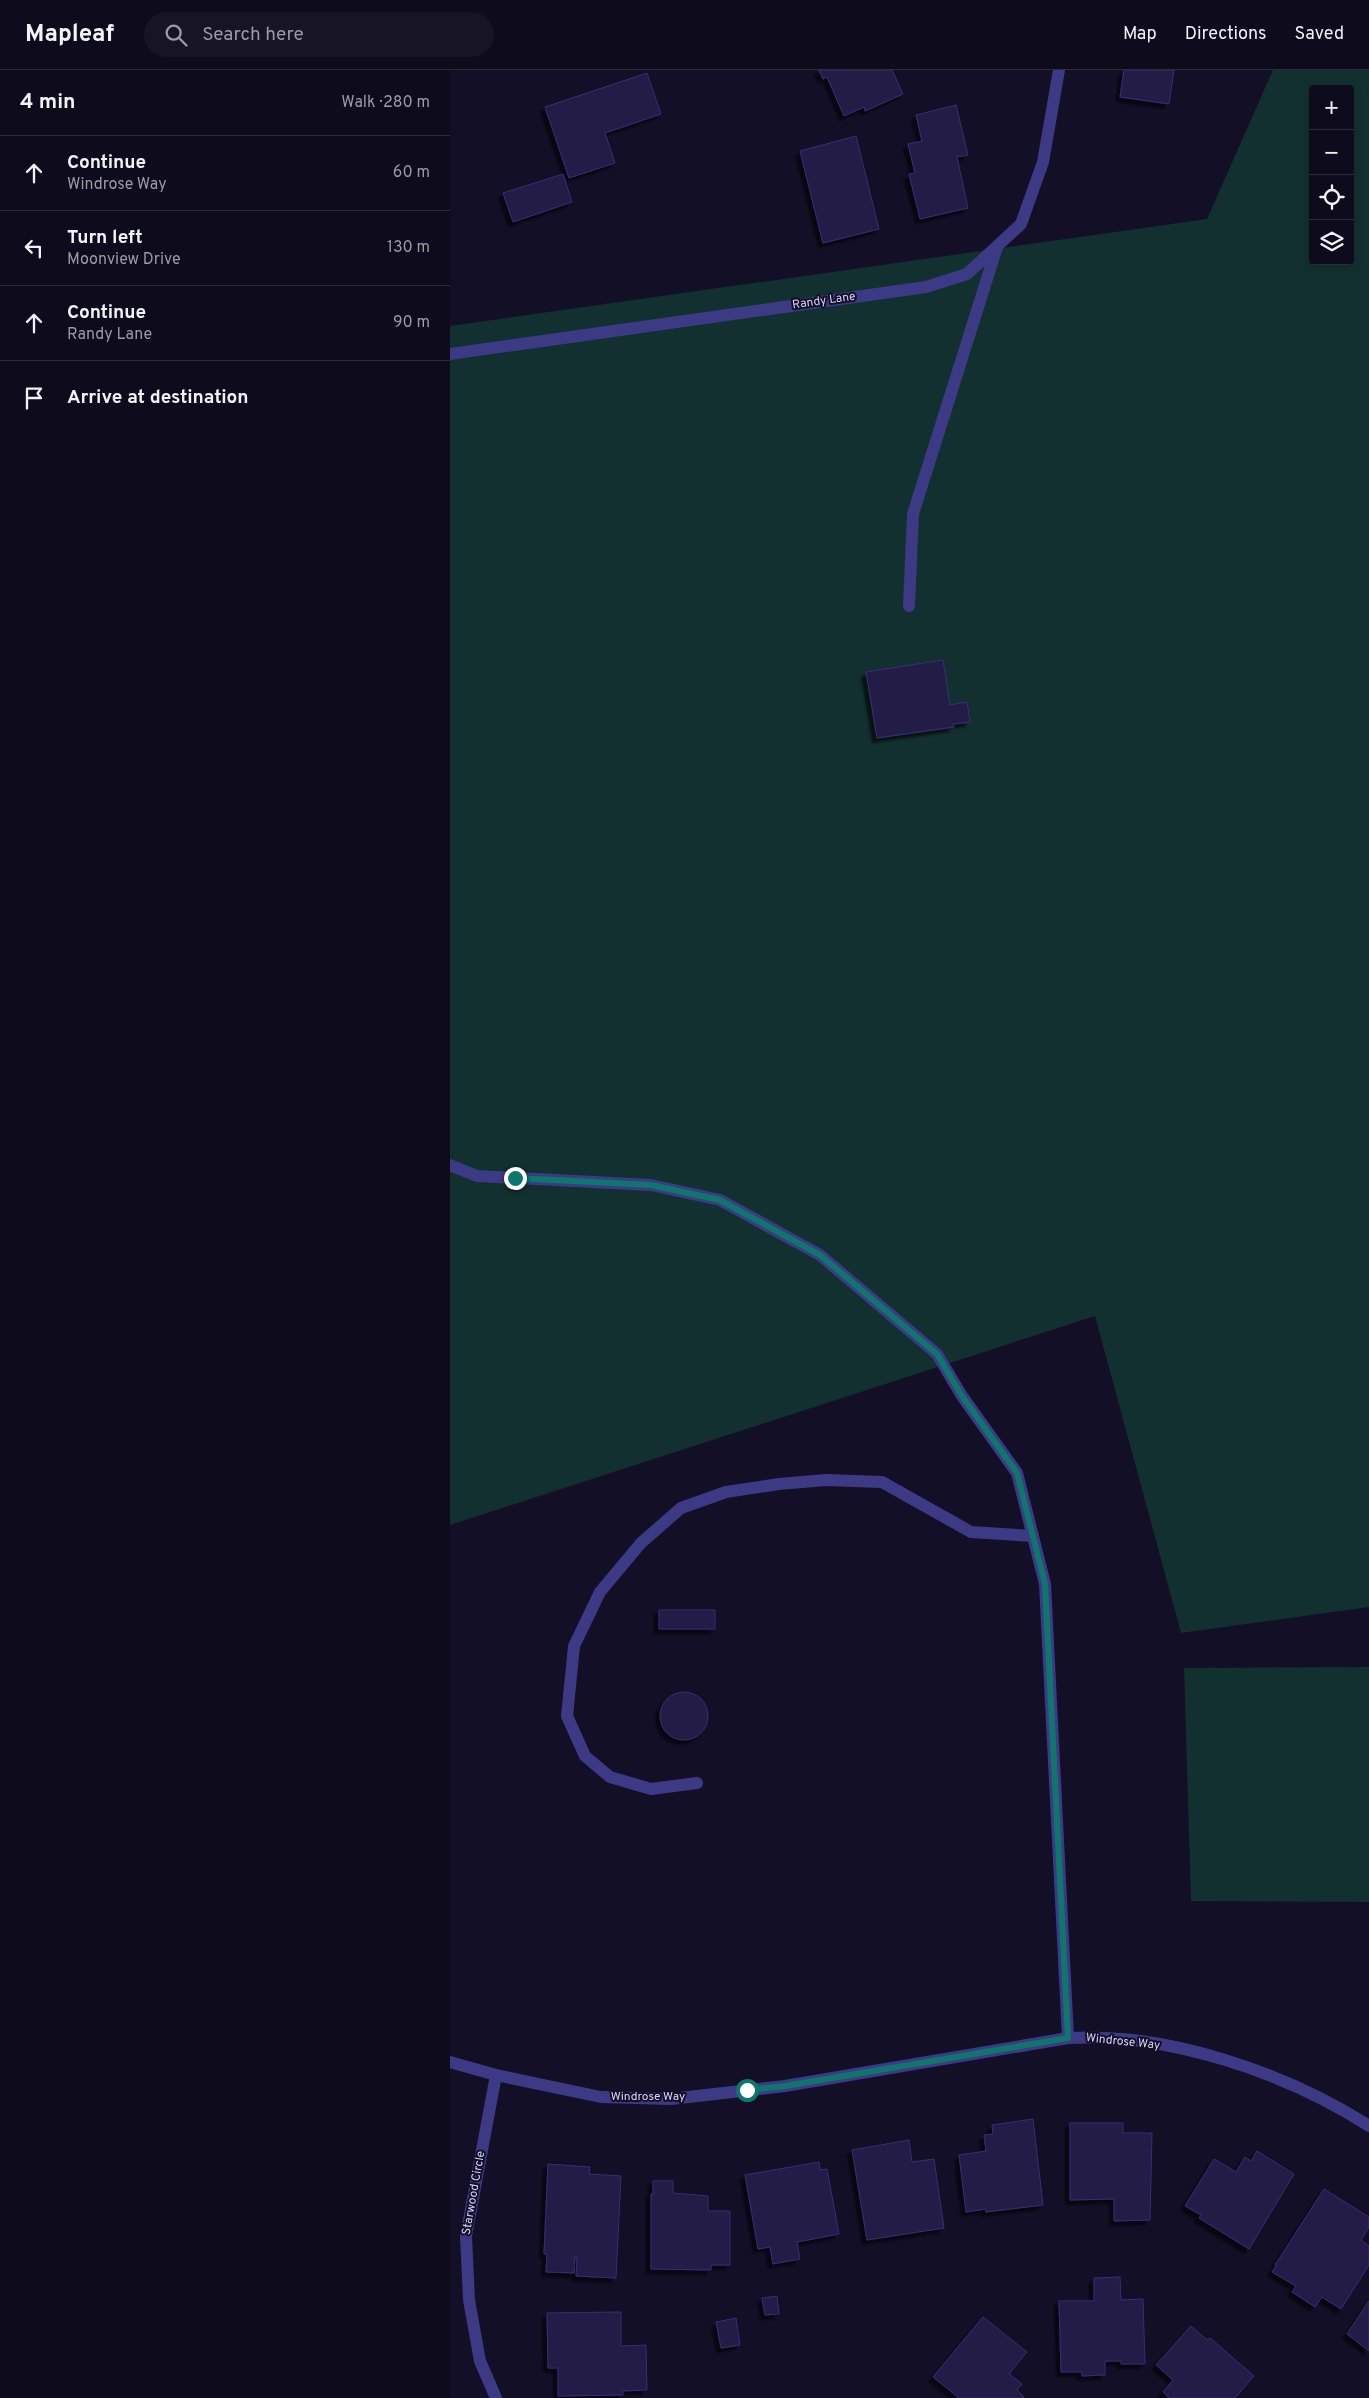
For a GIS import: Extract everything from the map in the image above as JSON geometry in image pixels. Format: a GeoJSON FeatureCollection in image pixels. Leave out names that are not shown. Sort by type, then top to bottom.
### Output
{"type":"FeatureCollection","features":[{"type":"Feature","properties":{"kind":"street","name":"Randy Lane"},"geometry":{"type":"LineString","coordinates":[[450,354],[926,287],[967,274],[1021,224],[1043,162],[1059,70]]}},
{"type":"Feature","properties":{"kind":"street"},"geometry":{"type":"LineString","coordinates":[[909,606],[914,514],[998,244]]}},
{"type":"Feature","properties":{"kind":"street"},"geometry":{"type":"LineString","coordinates":[[450,1165],[476,1176],[651,1185],[720,1200],[820,1255],[937,1354],[962,1396],[1017,1473],[1045,1584],[1068,2038]]}},
{"type":"Feature","properties":{"kind":"street"},"geometry":{"type":"LineString","coordinates":[[697,1783],[651,1789],[610,1777],[585,1756],[567,1716],[574,1646],[600,1592],[641,1543],[681,1508],[726,1492],[779,1484],[826,1480],[882,1482],[971,1532],[1033,1536]]}},
{"type":"Feature","properties":{"kind":"street","name":"Windrose Way"},"geometry":{"type":"LineString","coordinates":[[450,2062],[496,2075],[601,2096],[671,2099],[785,2086],[1068,2038],[1089,2037],[1153,2044],[1194,2052],[1247,2067],[1297,2087],[1346,2111],[1369,2126]]}},
{"type":"Feature","properties":{"kind":"street","name":"Starwood Circle"},"geometry":{"type":"LineString","coordinates":[[496,2075],[466,2236],[469,2300],[480,2361],[496,2398]]}},
{"type":"Feature","properties":{"kind":"green space"},"geometry":{"type":"Polygon","coordinates":[[[1273,70],[1369,70],[1369,1607],[1181,1633],[1095,1316],[450,1525],[450,326],[1207,219],[1273,70]]]}},
{"type":"Feature","properties":{"kind":"green space"},"geometry":{"type":"Polygon","coordinates":[[[1369,1667],[1369,1902],[1191,1901],[1184,1668],[1369,1667]]]}},
{"type":"Feature","properties":{"kind":"building"},"geometry":{"type":"Polygon","coordinates":[[[819,70],[892,70],[903,94],[865,111],[864,107],[844,116],[827,77],[823,79],[819,70]]]}},
{"type":"Feature","properties":{"kind":"building"},"geometry":{"type":"Polygon","coordinates":[[[1124,70],[1174,70],[1169,104],[1120,97],[1124,70]]]}},
{"type":"Feature","properties":{"kind":"building"},"geometry":{"type":"Polygon","coordinates":[[[647,73],[661,114],[605,133],[615,163],[569,178],[545,107],[647,73]]]}},
{"type":"Feature","properties":{"kind":"building"},"geometry":{"type":"Polygon","coordinates":[[[956,105],[968,155],[957,157],[968,208],[920,219],[909,174],[915,173],[908,144],[922,141],[916,115],[956,105]]]}},
{"type":"Feature","properties":{"kind":"building"},"geometry":{"type":"Polygon","coordinates":[[[856,136],[879,229],[823,243],[800,151],[856,136]]]}},
{"type":"Feature","properties":{"kind":"building"},"geometry":{"type":"Polygon","coordinates":[[[563,174],[572,202],[513,222],[503,193],[563,174]]]}},
{"type":"Feature","properties":{"kind":"building"},"geometry":{"type":"Polygon","coordinates":[[[943,660],[950,705],[967,702],[970,722],[953,724],[954,727],[877,738],[866,672],[943,660]]]}},
{"type":"Feature","properties":{"kind":"building"},"geometry":{"type":"Polygon","coordinates":[[[659,1610],[715,1610],[715,1629],[659,1629],[659,1610]]]}},
{"type":"Feature","properties":{"kind":"building"},"geometry":{"type":"Polygon","coordinates":[[[684,1692],[693,1694],[701,1699],[706,1707],[708,1716],[706,1725],[701,1733],[693,1738],[684,1740],[675,1738],[667,1733],[662,1725],[660,1716],[662,1707],[667,1699],[675,1694],[684,1692]]]}},
{"type":"Feature","properties":{"kind":"building"},"geometry":{"type":"Polygon","coordinates":[[[1033,2119],[1043,2205],[986,2212],[986,2209],[966,2212],[959,2155],[986,2151],[984,2135],[993,2134],[992,2125],[1033,2119]]]}},
{"type":"Feature","properties":{"kind":"building"},"geometry":{"type":"Polygon","coordinates":[[[1070,2123],[1123,2123],[1123,2133],[1152,2133],[1150,2220],[1114,2221],[1114,2199],[1070,2200],[1070,2123]]]}},
{"type":"Feature","properties":{"kind":"building"},"geometry":{"type":"Polygon","coordinates":[[[909,2140],[912,2162],[934,2159],[944,2228],[867,2240],[852,2150],[909,2140]]]}},
{"type":"Feature","properties":{"kind":"building"},"geometry":{"type":"Polygon","coordinates":[[[1257,2151],[1294,2174],[1249,2249],[1199,2218],[1201,2215],[1185,2206],[1214,2159],[1236,2172],[1245,2157],[1251,2161],[1257,2151]]]}},
{"type":"Feature","properties":{"kind":"building"},"geometry":{"type":"Polygon","coordinates":[[[819,2162],[820,2170],[827,2169],[839,2234],[797,2242],[800,2259],[773,2264],[770,2247],[758,2249],[745,2175],[819,2162]]]}},
{"type":"Feature","properties":{"kind":"building"},"geometry":{"type":"Polygon","coordinates":[[[548,2164],[590,2167],[589,2174],[621,2176],[616,2278],[576,2276],[577,2257],[575,2257],[574,2273],[546,2272],[547,2254],[544,2254],[548,2164]]]}},
{"type":"Feature","properties":{"kind":"building"},"geometry":{"type":"Polygon","coordinates":[[[653,2181],[673,2181],[673,2193],[708,2196],[708,2211],[730,2211],[730,2265],[711,2265],[711,2270],[651,2269],[651,2194],[653,2194],[653,2181]]]}},
{"type":"Feature","properties":{"kind":"building"},"geometry":{"type":"Polygon","coordinates":[[[1324,2189],[1369,2217],[1369,2227],[1361,2240],[1369,2246],[1369,2265],[1341,2309],[1322,2297],[1315,2307],[1292,2292],[1296,2286],[1272,2272],[1324,2189]]]}},
{"type":"Feature","properties":{"kind":"building"},"geometry":{"type":"Polygon","coordinates":[[[1120,2277],[1121,2300],[1143,2299],[1145,2364],[1121,2364],[1121,2361],[1105,2361],[1105,2375],[1082,2376],[1082,2372],[1061,2372],[1059,2301],[1094,2301],[1094,2278],[1120,2277]]]}},
{"type":"Feature","properties":{"kind":"building"},"geometry":{"type":"Polygon","coordinates":[[[777,2296],[779,2314],[765,2315],[762,2298],[777,2296]]]}},
{"type":"Feature","properties":{"kind":"building"},"geometry":{"type":"Polygon","coordinates":[[[1369,2301],[1369,2351],[1347,2334],[1369,2301]]]}},
{"type":"Feature","properties":{"kind":"building"},"geometry":{"type":"Polygon","coordinates":[[[621,2312],[621,2346],[646,2345],[647,2390],[623,2391],[623,2395],[558,2396],[558,2368],[548,2368],[547,2313],[621,2312]]]}},
{"type":"Feature","properties":{"kind":"building"},"geometry":{"type":"Polygon","coordinates":[[[983,2317],[1027,2352],[1009,2374],[1022,2384],[1017,2390],[1023,2398],[959,2398],[933,2377],[983,2317]]]}},
{"type":"Feature","properties":{"kind":"building"},"geometry":{"type":"Polygon","coordinates":[[[736,2318],[740,2345],[721,2348],[716,2322],[736,2318]]]}},
{"type":"Feature","properties":{"kind":"building"},"geometry":{"type":"Polygon","coordinates":[[[1191,2326],[1207,2340],[1210,2338],[1254,2376],[1235,2398],[1169,2398],[1163,2392],[1173,2380],[1156,2365],[1191,2326]]]}},
{"type":"Feature","properties":{"kind":"route"},"geometry":{"type":"LineString","coordinates":[[515,1178],[651,1185],[720,1200],[820,1255],[937,1354],[962,1396],[1017,1473],[1045,1584],[1068,2038],[785,2086],[747,2090]]}}]}
